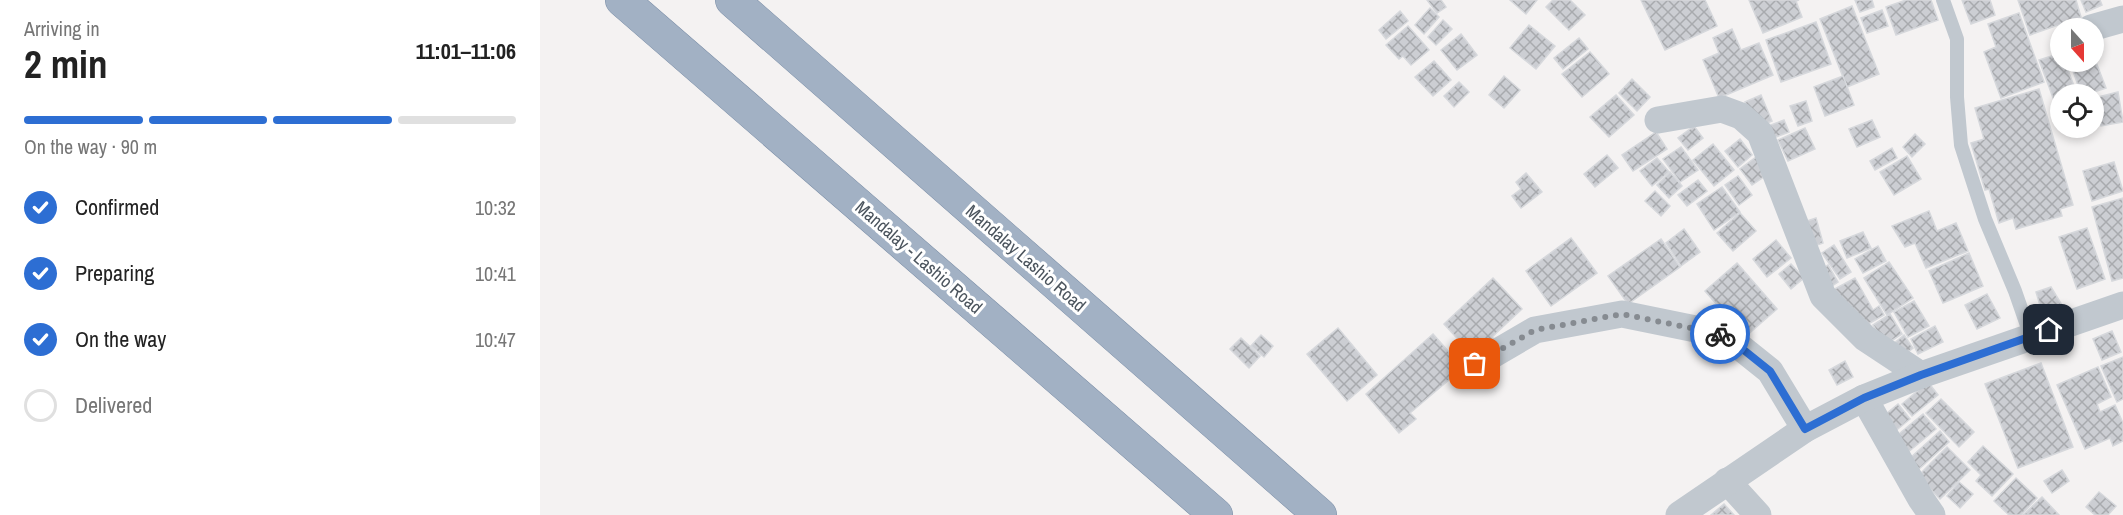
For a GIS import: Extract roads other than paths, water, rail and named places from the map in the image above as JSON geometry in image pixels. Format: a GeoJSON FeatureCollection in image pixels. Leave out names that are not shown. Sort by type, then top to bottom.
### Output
{"type":"FeatureCollection","features":[{"type":"Feature","properties":{"kind":"highway","name":"Mandalay - Lashio Road"},"geometry":{"type":"LineString","coordinates":[[622,0],[1216,515]]}},
{"type":"Feature","properties":{"kind":"highway","name":"Mandalay Lashio Road"},"geometry":{"type":"LineString","coordinates":[[732,0],[1320,515]]}},
{"type":"Feature","properties":{"kind":"street"},"geometry":{"type":"LineString","coordinates":[[2104,24],[2123,19]]}},
{"type":"Feature","properties":{"kind":"street"},"geometry":{"type":"LineString","coordinates":[[1658,120],[1722,109],[1741,116],[1761,133],[1822,296],[1865,338],[1921,375]]}},
{"type":"Feature","properties":{"kind":"street"},"geometry":{"type":"LineString","coordinates":[[1679,515],[1805,429],[1864,398],[1921,375],[2123,305]]}},
{"type":"Feature","properties":{"kind":"street"},"geometry":{"type":"LineString","coordinates":[[1475,364],[1535,330],[1622,314],[1725,335],[1770,371],[1805,429]]}},
{"type":"Feature","properties":{"kind":"street"},"geometry":{"type":"LineString","coordinates":[[1864,398],[1932,515]]}},
{"type":"Feature","properties":{"kind":"street"},"geometry":{"type":"LineString","coordinates":[[1727,481],[1758,515]]}},
{"type":"Feature","properties":{"kind":"lane"},"geometry":{"type":"LineString","coordinates":[[1943,0],[1957,39],[1957,97],[1961,145],[1985,219],[2015,291],[2031,337]]}}]}
